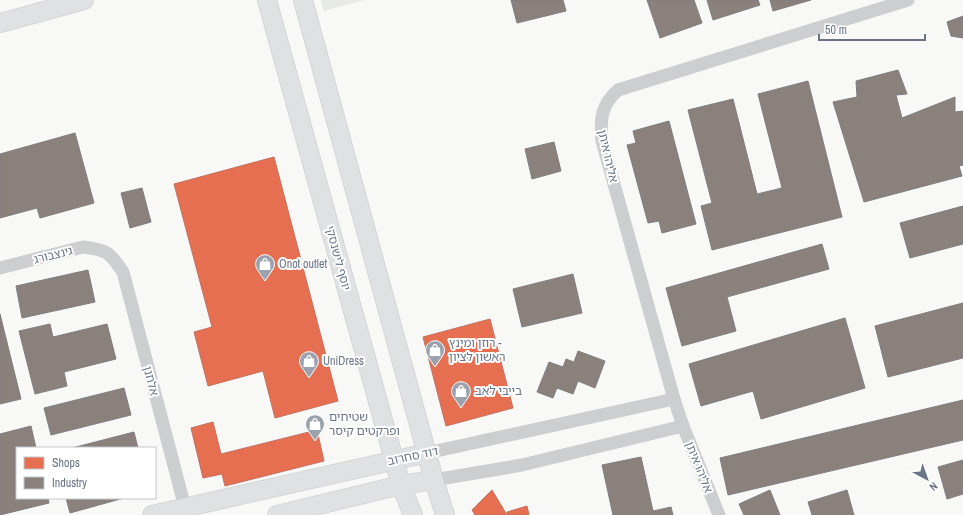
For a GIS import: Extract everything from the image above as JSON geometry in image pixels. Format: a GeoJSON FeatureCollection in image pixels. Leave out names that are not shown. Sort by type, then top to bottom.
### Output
{"type":"FeatureCollection","features":[{"type":"Feature","properties":{"kind":"main road"},"geometry":{"type":"LineString","coordinates":[[0,23],[84,0]]}},
{"type":"Feature","properties":{"kind":"main road"},"geometry":{"type":"LineString","coordinates":[[257,0],[272,20]]}},
{"type":"Feature","properties":{"kind":"main road","name":"יוסף לישנסקי"},"geometry":{"type":"LineString","coordinates":[[267,0],[401,485],[413,515]]}},
{"type":"Feature","properties":{"kind":"main road"},"geometry":{"type":"LineString","coordinates":[[303,0],[426,453],[445,515]]}},
{"type":"Feature","properties":{"kind":"main road","name":"דוד סחרוב"},"geometry":{"type":"LineString","coordinates":[[152,515],[186,511],[394,459],[426,453]]}},
{"type":"Feature","properties":{"kind":"main road"},"geometry":{"type":"LineString","coordinates":[[277,515],[401,485],[434,480]]}},
{"type":"Feature","properties":{"kind":"street","name":"אליהו איתן"},"geometry":{"type":"LineString","coordinates":[[719,515],[674,400],[602,141],[601,124],[604,108],[609,98],[618,90],[908,0]]}},
{"type":"Feature","properties":{"kind":"street","name":"גינצבורג"},"geometry":{"type":"LineString","coordinates":[[0,268],[83,247],[106,252]]}},
{"type":"Feature","properties":{"kind":"street","name":"אלחנן"},"geometry":{"type":"LineString","coordinates":[[106,252],[123,272],[186,511]]}},
{"type":"Feature","properties":{"kind":"street","name":"דוד סחרוב"},"geometry":{"type":"LineString","coordinates":[[426,453],[674,400]]}},
{"type":"Feature","properties":{"kind":"street"},"geometry":{"type":"LineString","coordinates":[[434,480],[522,465],[683,426]]}},
{"type":"Feature","properties":{"kind":"shaded area"},"geometry":{"type":"Polygon","coordinates":[[[321,0],[364,0],[324,11],[321,0]]]}},
{"type":"Feature","properties":{"kind":"building: Shops"},"geometry":{"type":"Polygon","coordinates":[[[274,157],[338,401],[275,418],[263,371],[208,386],[194,332],[212,327],[174,184],[274,157]]]}},
{"type":"Feature","properties":{"kind":"building: Shops"},"geometry":{"type":"Polygon","coordinates":[[[490,319],[513,408],[446,426],[423,337],[490,319]]]}},
{"type":"Feature","properties":{"kind":"building: Shops"},"geometry":{"type":"Polygon","coordinates":[[[213,422],[221,454],[317,430],[324,461],[225,486],[222,474],[203,478],[191,428],[213,422]]]}},
{"type":"Feature","properties":{"kind":"building: Shops"},"geometry":{"type":"Polygon","coordinates":[[[492,490],[507,515],[475,515],[472,510],[492,490]]]}},
{"type":"Feature","properties":{"kind":"building: Shops"},"geometry":{"type":"Polygon","coordinates":[[[527,506],[529,515],[507,515],[507,512],[527,506]]]}},
{"type":"Feature","properties":{"kind":"building: Industry"},"geometry":{"type":"Polygon","coordinates":[[[511,0],[563,0],[566,11],[517,23],[511,0]]]}},
{"type":"Feature","properties":{"kind":"building: Industry"},"geometry":{"type":"Polygon","coordinates":[[[647,0],[694,0],[702,23],[660,38],[647,0]]]}},
{"type":"Feature","properties":{"kind":"building: Industry"},"geometry":{"type":"Polygon","coordinates":[[[707,0],[758,0],[760,5],[713,20],[707,0]]]}},
{"type":"Feature","properties":{"kind":"building: Industry"},"geometry":{"type":"Polygon","coordinates":[[[770,0],[811,0],[773,11],[770,0]]]}},
{"type":"Feature","properties":{"kind":"building: Industry"},"geometry":{"type":"Polygon","coordinates":[[[963,16],[963,38],[951,36],[947,22],[963,16]]]}},
{"type":"Feature","properties":{"kind":"building: Industry"},"geometry":{"type":"Polygon","coordinates":[[[898,70],[907,94],[896,95],[902,118],[955,97],[955,112],[963,111],[963,165],[959,166],[962,176],[864,202],[833,102],[857,97],[856,81],[898,70]]]}},
{"type":"Feature","properties":{"kind":"building: Industry"},"geometry":{"type":"Polygon","coordinates":[[[808,81],[842,217],[712,250],[701,206],[712,203],[688,110],[733,99],[757,194],[782,188],[758,94],[808,81]]]}},
{"type":"Feature","properties":{"kind":"building: Industry"},"geometry":{"type":"Polygon","coordinates":[[[669,121],[696,224],[662,233],[659,221],[648,223],[627,145],[636,143],[633,131],[669,121]]]}},
{"type":"Feature","properties":{"kind":"building: Industry"},"geometry":{"type":"Polygon","coordinates":[[[75,133],[94,203],[40,218],[37,208],[0,218],[0,154],[75,133]]]}},
{"type":"Feature","properties":{"kind":"building: Industry"},"geometry":{"type":"Polygon","coordinates":[[[554,142],[561,171],[532,179],[525,149],[554,142]]]}},
{"type":"Feature","properties":{"kind":"building: Industry"},"geometry":{"type":"Polygon","coordinates":[[[142,188],[151,222],[130,228],[121,193],[142,188]]]}},
{"type":"Feature","properties":{"kind":"building: Industry"},"geometry":{"type":"Polygon","coordinates":[[[963,206],[963,244],[910,258],[900,223],[963,206]]]}},
{"type":"Feature","properties":{"kind":"building: Industry"},"geometry":{"type":"Polygon","coordinates":[[[822,244],[829,269],[727,297],[736,331],[682,346],[666,288],[822,244]]]}},
{"type":"Feature","properties":{"kind":"building: Industry"},"geometry":{"type":"Polygon","coordinates":[[[88,270],[95,302],[22,318],[16,286],[88,270]]]}},
{"type":"Feature","properties":{"kind":"building: Industry"},"geometry":{"type":"Polygon","coordinates":[[[573,274],[582,313],[522,327],[513,289],[573,274]]]}},
{"type":"Feature","properties":{"kind":"building: Industry"},"geometry":{"type":"Polygon","coordinates":[[[963,303],[963,358],[888,377],[875,326],[963,303]]]}},
{"type":"Feature","properties":{"kind":"building: Industry"},"geometry":{"type":"Polygon","coordinates":[[[0,314],[21,399],[0,404],[0,314]]]}},
{"type":"Feature","properties":{"kind":"building: Industry"},"geometry":{"type":"Polygon","coordinates":[[[845,318],[865,388],[761,419],[753,391],[701,406],[689,364],[845,318]]]}},
{"type":"Feature","properties":{"kind":"building: Industry"},"geometry":{"type":"Polygon","coordinates":[[[50,324],[53,337],[107,324],[116,359],[64,372],[67,386],[35,394],[19,331],[50,324]]]}},
{"type":"Feature","properties":{"kind":"building: Industry"},"geometry":{"type":"Polygon","coordinates":[[[578,351],[605,361],[595,388],[578,381],[573,394],[557,388],[553,398],[537,392],[549,362],[563,367],[566,359],[574,362],[578,351]]]}},
{"type":"Feature","properties":{"kind":"building: Industry"},"geometry":{"type":"Polygon","coordinates":[[[124,388],[131,415],[51,435],[44,408],[124,388]]]}},
{"type":"Feature","properties":{"kind":"building: Industry"},"geometry":{"type":"Polygon","coordinates":[[[963,400],[963,440],[728,495],[720,458],[963,400]]]}},
{"type":"Feature","properties":{"kind":"building: Industry"},"geometry":{"type":"Polygon","coordinates":[[[31,426],[36,447],[16,447],[16,499],[48,499],[49,503],[0,515],[0,434],[31,426]]]}},
{"type":"Feature","properties":{"kind":"building: Industry"},"geometry":{"type":"Polygon","coordinates":[[[134,432],[138,447],[76,447],[134,432]]]}},
{"type":"Feature","properties":{"kind":"building: Industry"},"geometry":{"type":"Polygon","coordinates":[[[641,457],[653,511],[671,507],[673,515],[613,515],[602,465],[641,457]]]}},
{"type":"Feature","properties":{"kind":"building: Industry"},"geometry":{"type":"Polygon","coordinates":[[[963,460],[963,494],[947,499],[938,467],[963,460]]]}},
{"type":"Feature","properties":{"kind":"building: Industry"},"geometry":{"type":"Polygon","coordinates":[[[770,490],[780,515],[744,515],[739,504],[770,490]]]}},
{"type":"Feature","properties":{"kind":"building: Industry"},"geometry":{"type":"Polygon","coordinates":[[[847,490],[854,515],[812,515],[808,502],[847,490]]]}},
{"type":"Feature","properties":{"kind":"building: Industry"},"geometry":{"type":"Polygon","coordinates":[[[66,499],[120,499],[70,513],[66,499]]]}},
{"type":"Feature","properties":{"kind":"place","name":"Onot outlet"},"geometry":{"type":"Point","coordinates":[265,281]}},
{"type":"Feature","properties":{"kind":"place","name":"רוזן ומינץ - ראשון לציון"},"geometry":{"type":"Point","coordinates":[435,367]}},
{"type":"Feature","properties":{"kind":"place","name":"UniDress"},"geometry":{"type":"Point","coordinates":[309,378]}},
{"type":"Feature","properties":{"kind":"place","name":"בייבי לאב"},"geometry":{"type":"Point","coordinates":[461,408]}},
{"type":"Feature","properties":{"kind":"place","name":"שטיחים ופרקטים קיסר"},"geometry":{"type":"Point","coordinates":[315,441]}}]}
